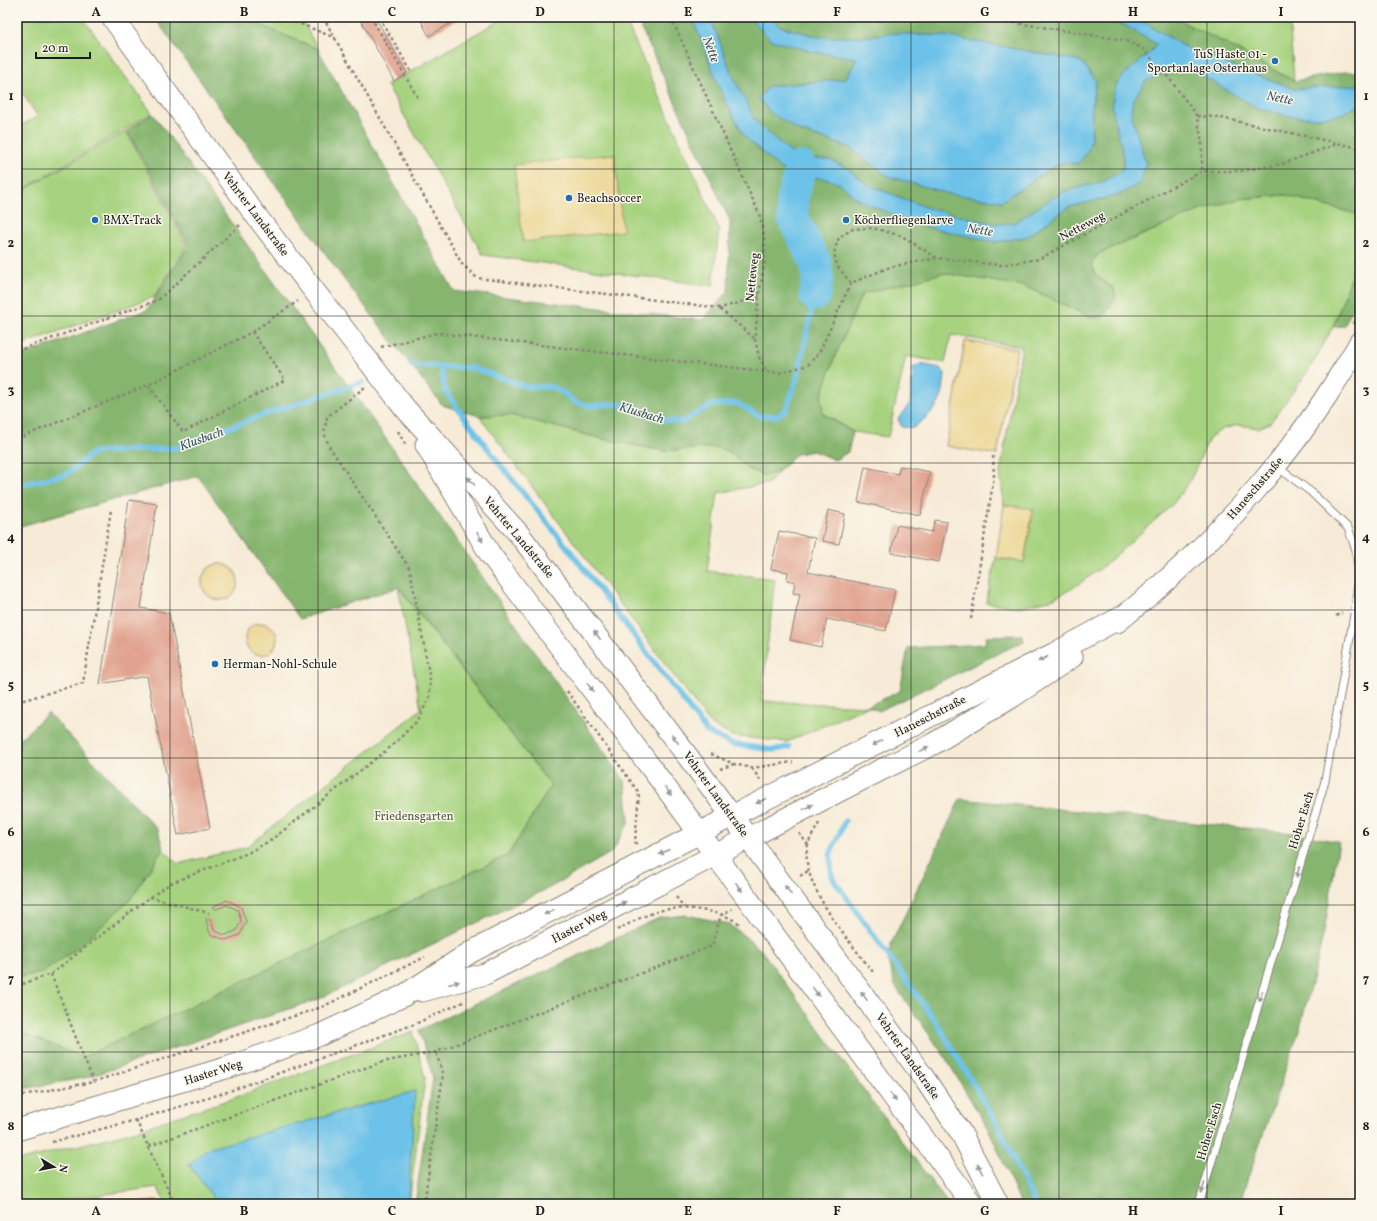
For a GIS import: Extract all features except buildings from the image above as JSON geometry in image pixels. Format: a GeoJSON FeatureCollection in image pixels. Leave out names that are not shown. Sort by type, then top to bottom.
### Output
{"type":"FeatureCollection","features":[{"type":"Feature","properties":{"kind":"main road","name":"Vehrter Landstraße"},"geometry":{"type":"LineString","coordinates":[[112,17],[254,213],[404,407],[519,534],[582,614],[922,1075],[961,1133],[998,1204]]}},
{"type":"Feature","properties":{"kind":"main road","name":"Haneschstraße"},"geometry":{"type":"LineString","coordinates":[[749,839],[940,740],[1012,697],[1065,662],[1127,614],[1208,541],[1276,466],[1318,409],[1355,336]]}},
{"type":"Feature","properties":{"kind":"main road","name":"Vehrter Landstraße"},"geometry":{"type":"LineString","coordinates":[[404,407],[490,554],[699,833],[972,1204]]}},
{"type":"Feature","properties":{"kind":"main road","name":"Haneschstraße"},"geometry":{"type":"LineString","coordinates":[[732,816],[1055,653],[1127,614]]}},
{"type":"Feature","properties":{"kind":"main road","name":"Haster Weg"},"geometry":{"type":"LineString","coordinates":[[17,1130],[229,1067],[320,1035],[402,996],[471,952],[732,816]]}},
{"type":"Feature","properties":{"kind":"main road","name":"Haster Weg"},"geometry":{"type":"LineString","coordinates":[[402,996],[485,974],[749,839]]}},
{"type":"Feature","properties":{"kind":"lane","name":"Hoher Esch"},"geometry":{"type":"LineString","coordinates":[[1199,1204],[1325,780],[1355,609],[1359,574],[1356,550],[1348,528],[1331,510],[1276,466]]}},
{"type":"Feature","properties":{"kind":"path"},"geometry":{"type":"LineString","coordinates":[[284,17],[335,38]]}},
{"type":"Feature","properties":{"kind":"path"},"geometry":{"type":"LineString","coordinates":[[323,17],[462,264],[477,278],[720,308],[739,303],[759,295]]}},
{"type":"Feature","properties":{"kind":"path"},"geometry":{"type":"LineString","coordinates":[[371,17],[418,98]]}},
{"type":"Feature","properties":{"kind":"path"},"geometry":{"type":"LineString","coordinates":[[379,17],[410,71]]}},
{"type":"Feature","properties":{"kind":"path","name":"Netteweg"},"geometry":{"type":"LineString","coordinates":[[672,17],[760,216],[764,236],[765,260],[759,295],[756,339],[759,358],[767,371]]}},
{"type":"Feature","properties":{"kind":"path"},"geometry":{"type":"LineString","coordinates":[[978,17],[1124,40],[1142,48],[1169,78],[1197,116],[1202,143],[1202,171]]}},
{"type":"Feature","properties":{"kind":"path","name":"Netteweg"},"geometry":{"type":"LineString","coordinates":[[1197,116],[1217,117],[1360,148]]}},
{"type":"Feature","properties":{"kind":"path","name":"Netteweg"},"geometry":{"type":"LineString","coordinates":[[937,258],[902,236],[873,228],[853,229],[839,237],[834,253],[837,266],[851,283],[890,267],[937,258],[1000,265],[1039,259],[1202,171],[1241,171],[1282,164],[1336,144]]}},
{"type":"Feature","properties":{"kind":"path"},"geometry":{"type":"LineString","coordinates":[[17,351],[158,300],[254,213]]}},
{"type":"Feature","properties":{"kind":"path"},"geometry":{"type":"LineString","coordinates":[[362,352],[437,334],[779,373],[808,365],[819,353],[851,283]]}},
{"type":"Feature","properties":{"kind":"path"},"geometry":{"type":"LineString","coordinates":[[17,439],[148,385],[252,332],[314,290]]}},
{"type":"Feature","properties":{"kind":"path"},"geometry":{"type":"LineString","coordinates":[[720,308],[756,339]]}},
{"type":"Feature","properties":{"kind":"path"},"geometry":{"type":"LineString","coordinates":[[1355,336],[1360,311]]}},
{"type":"Feature","properties":{"kind":"path"},"geometry":{"type":"LineString","coordinates":[[148,385],[183,432],[285,380],[252,332]]}},
{"type":"Feature","properties":{"kind":"path"},"geometry":{"type":"LineString","coordinates":[[17,986],[51,974],[150,897],[171,883],[248,853],[271,840],[392,746],[418,720],[430,696],[430,678],[410,569],[329,446],[324,433],[327,417],[369,384]]}},
{"type":"Feature","properties":{"kind":"path"},"geometry":{"type":"LineString","coordinates":[[970,619],[994,477],[993,454]]}},
{"type":"Feature","properties":{"kind":"path"},"geometry":{"type":"LineString","coordinates":[[17,702],[83,683],[111,510]]}},
{"type":"Feature","properties":{"kind":"path"},"geometry":{"type":"LineString","coordinates":[[566,690],[639,793],[635,842],[630,847]]}},
{"type":"Feature","properties":{"kind":"path"},"geometry":{"type":"LineString","coordinates":[[734,764],[752,768],[796,762]]}},
{"type":"Feature","properties":{"kind":"path"},"geometry":{"type":"LineString","coordinates":[[808,845],[808,871]]}},
{"type":"Feature","properties":{"kind":"path"},"geometry":{"type":"LineString","coordinates":[[150,897],[209,912]]}},
{"type":"Feature","properties":{"kind":"path"},"geometry":{"type":"LineString","coordinates":[[149,1146],[382,1062],[436,1052],[712,946],[721,915],[684,908]]}},
{"type":"Feature","properties":{"kind":"path"},"geometry":{"type":"LineString","coordinates":[[17,1096],[93,1082],[322,1007],[428,955]]}},
{"type":"Feature","properties":{"kind":"path"},"geometry":{"type":"LineString","coordinates":[[51,974],[93,1082]]}},
{"type":"Feature","properties":{"kind":"path"},"geometry":{"type":"LineString","coordinates":[[424,1204],[443,1075],[436,1052]]}},
{"type":"Feature","properties":{"kind":"path"},"geometry":{"type":"LineString","coordinates":[[136,1120],[149,1146],[154,1163],[175,1204]]}},
{"type":"Feature","properties":{"kind":"green space"},"geometry":{"type":"Polygon","coordinates":[[[17,17],[82,17],[152,113],[17,193],[17,127],[38,117],[17,85],[17,17]]]}},
{"type":"Feature","properties":{"kind":"green space"},"geometry":{"type":"Polygon","coordinates":[[[154,17],[241,17],[318,49],[454,291],[702,320],[728,292],[730,221],[636,17],[1172,17],[1221,41],[1294,81],[1344,72],[1360,72],[1360,215],[1285,195],[1239,199],[1198,211],[1098,254],[1092,263],[1095,275],[1114,289],[1116,298],[1103,317],[1092,318],[1024,286],[943,273],[862,294],[834,359],[821,398],[823,414],[853,432],[848,452],[835,460],[813,451],[797,454],[780,470],[765,476],[746,468],[733,454],[717,447],[663,451],[599,438],[511,415],[479,416],[442,405],[346,282],[154,17]],[[861,37],[854,65],[845,79],[771,86],[799,131],[849,147],[887,176],[1002,201],[1056,165],[1066,162],[1092,139],[1091,110],[1096,81],[861,37]]]}},
{"type":"Feature","properties":{"kind":"green space"},"geometry":{"type":"Polygon","coordinates":[[[241,17],[300,17],[318,49],[241,17]]]}},
{"type":"Feature","properties":{"kind":"green space"},"geometry":{"type":"Polygon","coordinates":[[[505,17],[624,17],[719,229],[713,286],[483,255],[387,85],[505,17]]]}},
{"type":"Feature","properties":{"kind":"green space","name":"TuS Haste 01 - Sportanlage Osterhaus"},"geometry":{"type":"Polygon","coordinates":[[[1172,17],[1289,17],[1294,81],[1221,41],[1172,17]]]}},
{"type":"Feature","properties":{"kind":"green space"},"geometry":{"type":"Polygon","coordinates":[[[153,114],[360,402],[625,781],[629,822],[612,852],[551,887],[319,999],[89,1077],[17,1090],[17,1031],[83,1057],[508,855],[551,786],[399,587],[300,619],[198,476],[17,527],[17,357],[147,310],[189,245],[127,130],[153,114]]]}},
{"type":"Feature","properties":{"kind":"green space","name":"BMX-Track"},"geometry":{"type":"Polygon","coordinates":[[[126,131],[187,245],[154,297],[23,344],[17,330],[17,194],[126,131]]]}},
{"type":"Feature","properties":{"kind":"green space"},"geometry":{"type":"Polygon","coordinates":[[[1285,195],[1360,215],[1360,254],[1333,327],[1309,370],[1270,423],[1258,428],[1239,425],[1222,429],[1209,439],[1190,481],[1173,504],[1104,566],[1073,588],[1050,600],[1019,607],[986,603],[996,558],[1024,562],[1033,510],[1004,505],[1000,472],[1022,347],[951,335],[945,363],[906,356],[888,437],[853,432],[823,413],[821,398],[834,359],[862,294],[943,273],[1024,286],[1092,318],[1114,288],[1095,275],[1092,263],[1098,254],[1198,211],[1239,199],[1285,195]]]}},
{"type":"Feature","properties":{"kind":"green space"},"geometry":{"type":"Polygon","coordinates":[[[1360,254],[1360,295],[1344,326],[1333,327],[1360,254]]]}},
{"type":"Feature","properties":{"kind":"green space"},"geometry":{"type":"Polygon","coordinates":[[[511,415],[599,438],[663,451],[717,447],[733,454],[746,468],[764,476],[780,470],[769,483],[718,493],[707,571],[775,579],[761,701],[868,706],[787,742],[732,736],[711,725],[479,416],[511,415]]]}},
{"type":"Feature","properties":{"kind":"green space","name":"Friedensgarten"},"geometry":{"type":"Polygon","coordinates":[[[398,587],[551,786],[508,855],[82,1058],[17,1032],[17,977],[42,973],[130,900],[163,849],[178,864],[247,847],[421,709],[398,587]]]}},
{"type":"Feature","properties":{"kind":"green space"},"geometry":{"type":"Polygon","coordinates":[[[17,619],[22,620],[17,647],[17,619]]]}},
{"type":"Feature","properties":{"kind":"green space"},"geometry":{"type":"Polygon","coordinates":[[[1022,635],[1024,641],[879,711],[868,706],[900,691],[908,648],[985,644],[986,636],[1022,635]]]}},
{"type":"Feature","properties":{"kind":"green space"},"geometry":{"type":"Polygon","coordinates":[[[48,713],[158,830],[163,849],[130,900],[75,950],[42,973],[17,977],[17,742],[48,713]]]}},
{"type":"Feature","properties":{"kind":"green space"},"geometry":{"type":"Polygon","coordinates":[[[960,799],[1293,833],[1339,842],[1324,932],[1300,1028],[1239,1204],[1021,1204],[991,1134],[945,1057],[895,986],[888,962],[891,944],[960,799]]]}},
{"type":"Feature","properties":{"kind":"green space"},"geometry":{"type":"Polygon","coordinates":[[[686,915],[730,924],[761,950],[948,1204],[415,1204],[433,1078],[419,1030],[659,918],[686,915]]]}},
{"type":"Feature","properties":{"kind":"green space"},"geometry":{"type":"Polygon","coordinates":[[[413,1032],[425,1078],[409,1204],[166,1204],[157,1187],[33,1204],[17,1204],[17,1161],[127,1133],[231,1099],[413,1032]]]}},
{"type":"Feature","properties":{"kind":"sand","name":"Beachsoccer"},"geometry":{"type":"Polygon","coordinates":[[[614,154],[623,231],[523,242],[514,165],[614,154]]]}},
{"type":"Feature","properties":{"kind":"sand"},"geometry":{"type":"Polygon","coordinates":[[[965,341],[1017,349],[997,455],[946,446],[965,341]]]}},
{"type":"Feature","properties":{"kind":"sand"},"geometry":{"type":"Polygon","coordinates":[[[1004,505],[1033,509],[1024,562],[996,558],[1004,505]]]}},
{"type":"Feature","properties":{"kind":"sand"},"geometry":{"type":"Polygon","coordinates":[[[224,564],[233,569],[237,575],[237,589],[233,595],[224,600],[216,600],[207,595],[203,589],[202,578],[207,569],[213,565],[224,564]]]}},
{"type":"Feature","properties":{"kind":"sand"},"geometry":{"type":"Polygon","coordinates":[[[261,623],[267,624],[274,630],[277,639],[276,645],[270,652],[261,655],[255,654],[248,648],[245,639],[246,633],[252,626],[261,623]]]}},
{"type":"Feature","properties":{"kind":"water","name":"Nette"},"geometry":{"type":"Polygon","coordinates":[[[692,17],[710,17],[731,72],[756,122],[790,152],[801,158],[830,160],[847,168],[868,185],[928,208],[995,224],[1014,223],[1062,192],[1102,182],[1122,171],[1122,152],[1113,111],[1115,89],[1123,76],[1148,54],[1156,44],[1124,25],[1072,17],[1135,17],[1192,51],[1295,89],[1360,85],[1360,105],[1338,115],[1317,118],[1288,116],[1257,108],[1196,72],[1179,70],[1160,75],[1146,81],[1133,100],[1131,113],[1146,164],[1140,183],[1119,195],[1069,207],[1026,237],[995,242],[918,225],[858,200],[840,184],[826,179],[795,175],[781,169],[744,136],[721,92],[692,17]]]}},
{"type":"Feature","properties":{"kind":"water"},"geometry":{"type":"Polygon","coordinates":[[[749,17],[771,17],[779,26],[819,37],[861,37],[893,33],[945,36],[1081,61],[1096,81],[1092,102],[1090,145],[1083,158],[1077,164],[1066,162],[1056,165],[1002,201],[950,194],[887,176],[849,147],[799,131],[771,113],[758,98],[770,86],[845,79],[854,65],[856,58],[814,52],[771,40],[749,17]]]}},
{"type":"Feature","properties":{"kind":"water"},"geometry":{"type":"Polygon","coordinates":[[[920,364],[940,368],[945,373],[943,392],[937,405],[928,416],[913,428],[902,427],[898,419],[910,403],[913,368],[920,364]]]}},
{"type":"Feature","properties":{"kind":"water"},"geometry":{"type":"Polygon","coordinates":[[[415,1091],[408,1204],[218,1204],[189,1165],[207,1149],[415,1091]]]}},
{"type":"Feature","properties":{"kind":"waterway","name":"Klusbach"},"geometry":{"type":"LineString","coordinates":[[801,167],[792,199],[793,218],[816,263],[818,279],[815,295]]}},
{"type":"Feature","properties":{"kind":"waterway","name":"Klusbach"},"geometry":{"type":"LineString","coordinates":[[411,365],[473,368],[527,387],[552,387],[564,393],[573,401],[589,406],[619,404],[663,420],[682,422],[711,405],[737,403],[759,416],[777,416],[786,410],[797,378],[815,295]]}},
{"type":"Feature","properties":{"kind":"waterway"},"geometry":{"type":"LineString","coordinates":[[441,366],[445,391],[498,462],[571,552],[707,732],[732,744],[774,750],[789,747]]}},
{"type":"Feature","properties":{"kind":"waterway","name":"Klusbach"},"geometry":{"type":"LineString","coordinates":[[17,486],[67,474],[94,452],[176,448],[262,415],[363,382]]}},
{"type":"Feature","properties":{"kind":"waterway"},"geometry":{"type":"LineString","coordinates":[[845,821],[830,855],[832,877],[938,1025],[1000,1129],[1035,1204]]}},
{"type":"Feature","properties":{"kind":"place","name":"TuS Haste 01 - Sportanlage Osterhaus"},"geometry":{"type":"Point","coordinates":[1275,61]}},
{"type":"Feature","properties":{"kind":"place","name":"Beachsoccer"},"geometry":{"type":"Point","coordinates":[569,198]}},
{"type":"Feature","properties":{"kind":"place","name":"BMX-Track"},"geometry":{"type":"Point","coordinates":[95,220]}},
{"type":"Feature","properties":{"kind":"place","name":"Köcherfliegenlarve"},"geometry":{"type":"Point","coordinates":[846,220]}},
{"type":"Feature","properties":{"kind":"place","name":"Herman-Nohl-Schule"},"geometry":{"type":"Point","coordinates":[215,664]}}]}
